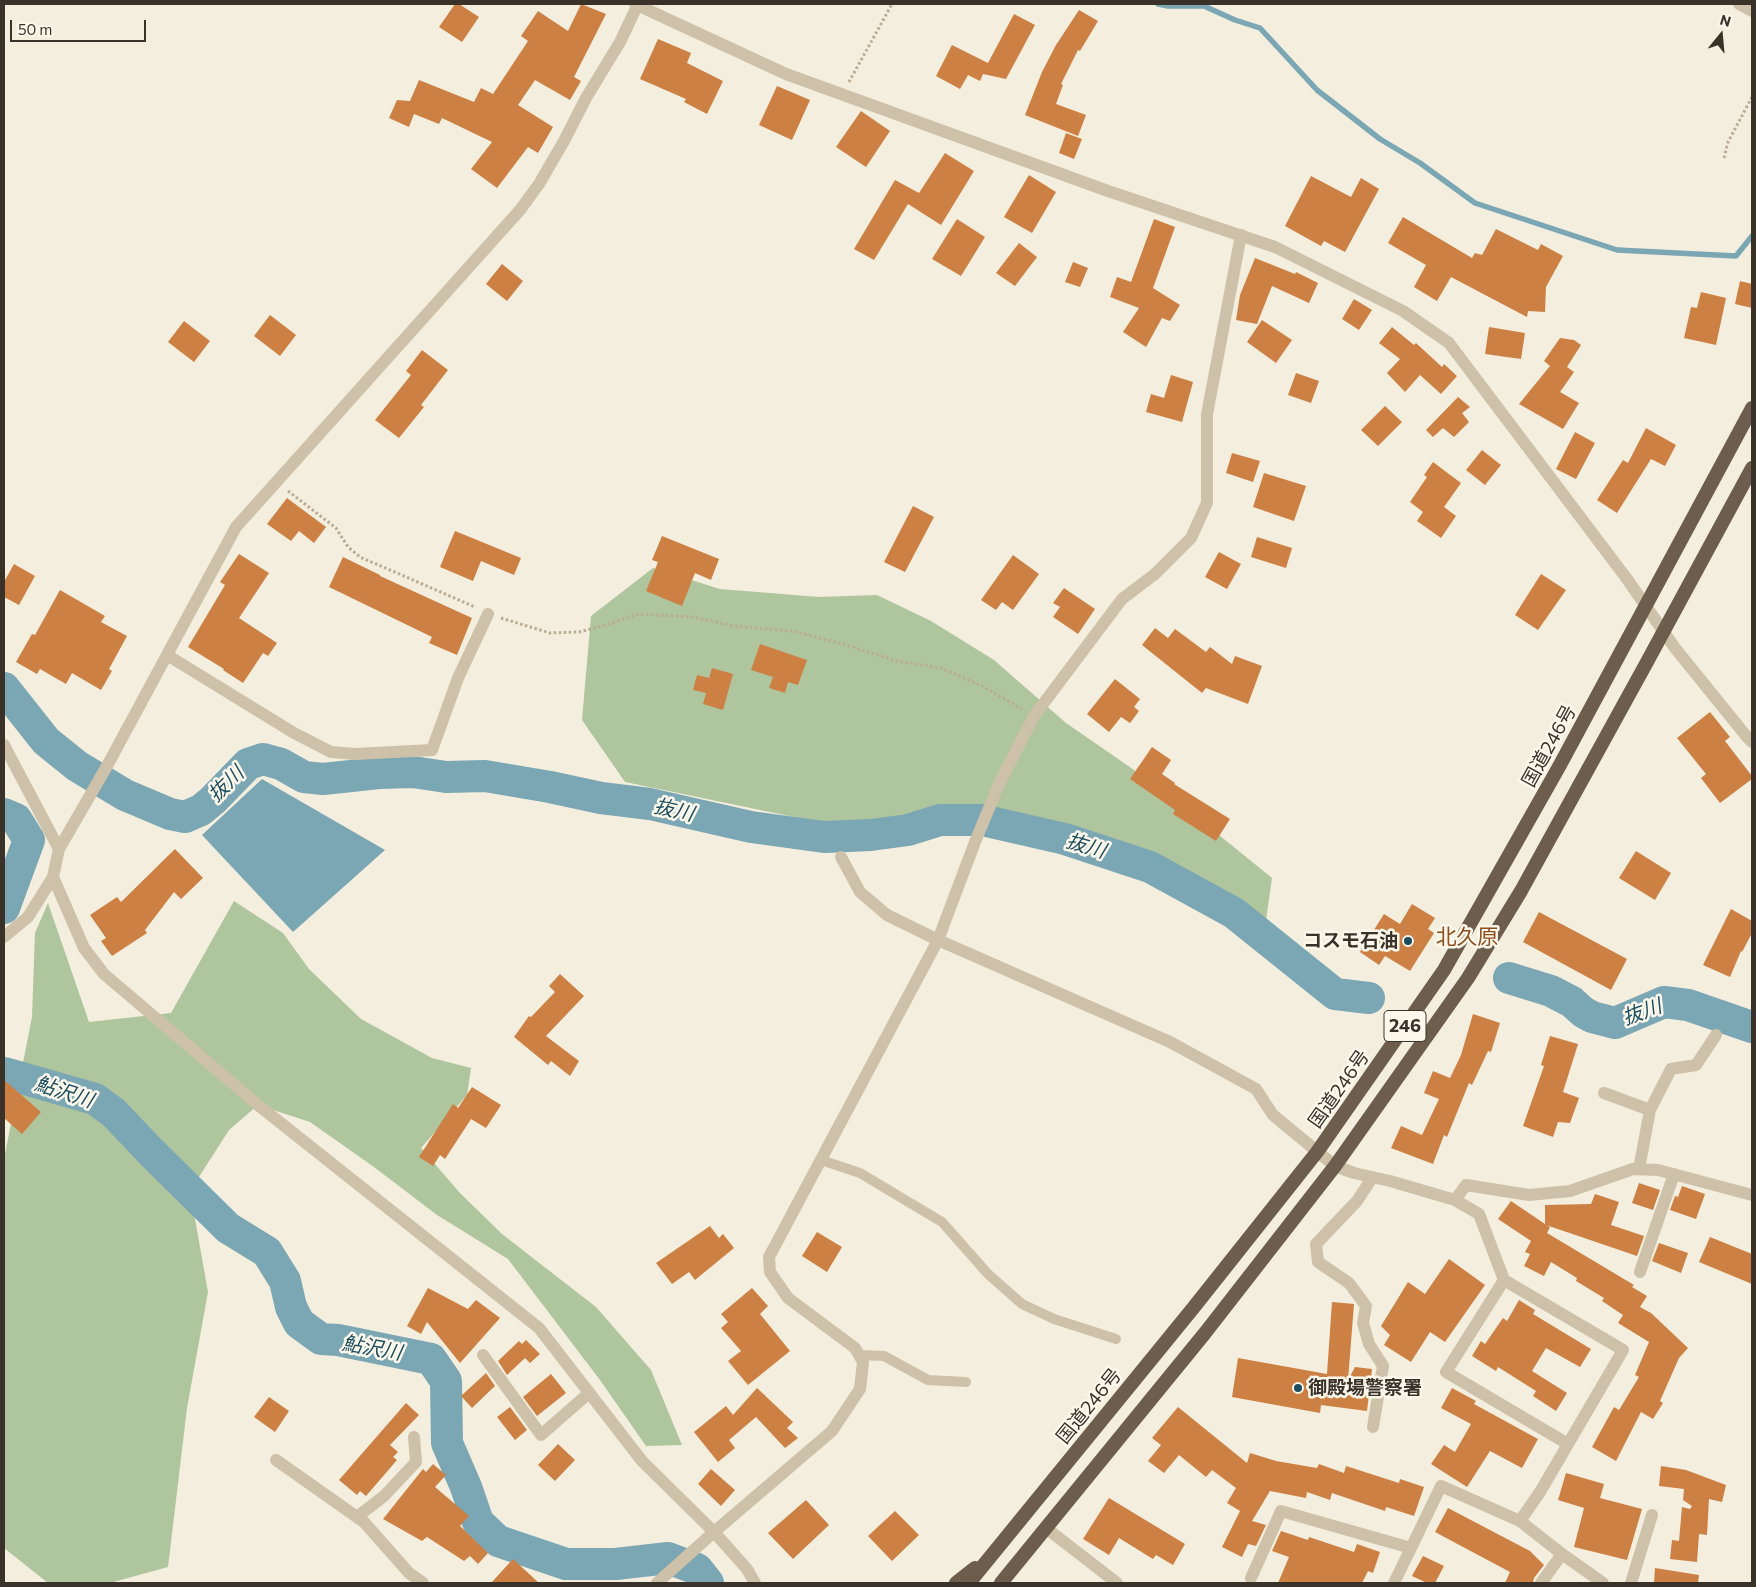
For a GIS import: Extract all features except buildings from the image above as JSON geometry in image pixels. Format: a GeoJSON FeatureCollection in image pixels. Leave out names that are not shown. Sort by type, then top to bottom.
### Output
{"type":"FeatureCollection","features":[{"type":"Feature","properties":{"kind":"highway","name":"国道246号"},"geometry":{"type":"LineString","coordinates":[[969,1583],[1194,1307],[1317,1152],[1444,970],[1560,765],[1752,408]]}},
{"type":"Feature","properties":{"kind":"highway","name":"246"},"geometry":{"type":"LineString","coordinates":[[1003,1583],[1013,1568],[1205,1333],[1335,1166],[1468,978],[1521,891],[1752,468]]}},
{"type":"Feature","properties":{"kind":"highway","name":"246"},"geometry":{"type":"LineString","coordinates":[[956,1583],[994,1552]]}},
{"type":"Feature","properties":{"kind":"street"},"geometry":{"type":"LineString","coordinates":[[4,937],[28,917],[53,877],[59,849],[106,768],[236,527],[520,210],[539,184],[564,141],[586,98],[620,42],[637,4],[786,74],[1108,191],[1275,246],[1403,311],[1449,343],[1680,654],[1752,742]]}},
{"type":"Feature","properties":{"kind":"street"},"geometry":{"type":"LineString","coordinates":[[1739,4],[1752,11]]}},
{"type":"Feature","properties":{"kind":"street"},"geometry":{"type":"LineString","coordinates":[[657,1583],[832,1431],[860,1389],[863,1362],[855,1348],[788,1298],[770,1272],[769,1257],[938,940],[999,784],[1034,716],[1122,599],[1155,574],[1191,538],[1207,503],[1207,414],[1241,235]]}},
{"type":"Feature","properties":{"kind":"street"},"geometry":{"type":"LineString","coordinates":[[167,655],[294,733],[331,752],[355,754],[432,750],[458,678],[488,614]]}},
{"type":"Feature","properties":{"kind":"street"},"geometry":{"type":"LineString","coordinates":[[4,745],[59,849]]}},
{"type":"Feature","properties":{"kind":"street"},"geometry":{"type":"LineString","coordinates":[[842,858],[860,892],[887,915],[938,940],[1170,1042],[1256,1089],[1273,1115],[1335,1166],[1372,1178],[1390,1180],[1455,1200],[1479,1214],[1504,1280],[1623,1350],[1520,1521]]}},
{"type":"Feature","properties":{"kind":"street"},"geometry":{"type":"LineString","coordinates":[[53,877],[84,948],[104,974],[258,1105],[538,1328],[642,1461],[714,1532],[747,1569],[755,1583]]}},
{"type":"Feature","properties":{"kind":"street"},"geometry":{"type":"LineString","coordinates":[[1639,1169],[1650,1110],[1671,1069],[1696,1065],[1716,1035]]}},
{"type":"Feature","properties":{"kind":"street"},"geometry":{"type":"LineString","coordinates":[[1604,1093],[1650,1110]]}},
{"type":"Feature","properties":{"kind":"street"},"geometry":{"type":"LineString","coordinates":[[1455,1200],[1466,1186],[1530,1195],[1570,1190],[1633,1169],[1658,1170],[1752,1195]]}},
{"type":"Feature","properties":{"kind":"street"},"geometry":{"type":"LineString","coordinates":[[1640,1272],[1674,1174]]}},
{"type":"Feature","properties":{"kind":"street"},"geometry":{"type":"LineString","coordinates":[[1372,1178],[1357,1201],[1316,1244],[1318,1262],[1349,1283],[1366,1306],[1363,1323],[1369,1344],[1383,1366],[1373,1427]]}},
{"type":"Feature","properties":{"kind":"street"},"geometry":{"type":"LineString","coordinates":[[1504,1280],[1446,1372],[1568,1444]]}},
{"type":"Feature","properties":{"kind":"street"},"geometry":{"type":"LineString","coordinates":[[483,1355],[541,1435],[589,1393]]}},
{"type":"Feature","properties":{"kind":"street"},"geometry":{"type":"LineString","coordinates":[[357,1517],[384,1496],[416,1462],[414,1438]]}},
{"type":"Feature","properties":{"kind":"street"},"geometry":{"type":"LineString","coordinates":[[276,1460],[364,1522],[409,1573],[423,1583]]}},
{"type":"Feature","properties":{"kind":"street"},"geometry":{"type":"LineString","coordinates":[[1394,1583],[1441,1486],[1520,1521],[1603,1583]]}},
{"type":"Feature","properties":{"kind":"street"},"geometry":{"type":"LineString","coordinates":[[1251,1578],[1280,1511],[1411,1548]]}},
{"type":"Feature","properties":{"kind":"street"},"geometry":{"type":"LineString","coordinates":[[1632,1583],[1652,1515]]}},
{"type":"Feature","properties":{"kind":"street"},"geometry":{"type":"LineString","coordinates":[[1046,1528],[1117,1583]]}},
{"type":"Feature","properties":{"kind":"street"},"geometry":{"type":"LineString","coordinates":[[1541,1583],[1562,1554]]}},
{"type":"Feature","properties":{"kind":"lane"},"geometry":{"type":"LineString","coordinates":[[821,1160],[860,1173],[942,1222],[988,1274],[1022,1304],[1054,1319],[1116,1339]]}},
{"type":"Feature","properties":{"kind":"lane"},"geometry":{"type":"LineString","coordinates":[[859,1355],[884,1356],[928,1380],[966,1382]]}},
{"type":"Feature","properties":{"kind":"path"},"geometry":{"type":"LineString","coordinates":[[843,94],[892,4]]}},
{"type":"Feature","properties":{"kind":"path"},"geometry":{"type":"LineString","coordinates":[[1724,158],[1728,142],[1752,97]]}},
{"type":"Feature","properties":{"kind":"path"},"geometry":{"type":"LineString","coordinates":[[276,481],[336,528],[348,547],[360,557],[488,614],[550,633],[579,632],[638,614],[692,617],[734,626],[793,630],[897,661],[941,668],[982,686],[1034,716]]}},
{"type":"Feature","properties":{"kind":"green space"},"geometry":{"type":"Polygon","coordinates":[[[653,568],[720,589],[819,597],[877,595],[931,621],[994,660],[1066,723],[1166,792],[1272,878],[1265,927],[1125,846],[949,831],[847,828],[625,782],[582,720],[591,616],[653,568]]]}},
{"type":"Feature","properties":{"kind":"green space"},"geometry":{"type":"Polygon","coordinates":[[[234,901],[283,933],[309,969],[361,1019],[432,1058],[471,1068],[467,1095],[421,1148],[460,1193],[502,1234],[596,1307],[651,1370],[682,1445],[646,1446],[600,1380],[508,1259],[437,1215],[374,1167],[310,1122],[258,1105],[229,1130],[190,1191],[208,1292],[187,1408],[168,1567],[110,1583],[48,1583],[4,1548],[4,1159],[32,1017],[35,933],[48,903],[89,1022],[171,1013],[234,901]]]}},
{"type":"Feature","properties":{"kind":"water"},"geometry":{"type":"Polygon","coordinates":[[[262,779],[385,850],[293,932],[202,835],[262,779]]]}},
{"type":"Feature","properties":{"kind":"waterway"},"geometry":{"type":"LineString","coordinates":[[1158,4],[1168,6],[1204,6],[1235,20],[1260,28],[1317,90],[1380,139],[1420,163],[1475,203],[1617,250],[1736,256],[1752,236]]}},
{"type":"Feature","properties":{"kind":"waterway","name":"抜川"},"geometry":{"type":"LineString","coordinates":[[4,688],[46,741],[77,766],[125,795],[170,814],[185,817],[201,810],[213,800],[248,764],[263,759],[281,764],[304,777],[323,779],[379,773],[413,772],[446,777],[485,776],[601,798],[650,804],[751,827],[824,837],[871,835],[908,830],[940,820],[982,820],[1065,839],[1150,867],[1234,913],[1335,994],[1369,998]]}},
{"type":"Feature","properties":{"kind":"waterway","name":"鮎沢川"},"geometry":{"type":"LineString","coordinates":[[4,814],[16,819],[29,840],[4,908]]}},
{"type":"Feature","properties":{"kind":"waterway","name":"抜川"},"geometry":{"type":"LineString","coordinates":[[1509,978],[1551,991],[1572,1002],[1592,1017],[1615,1023],[1664,1002],[1688,1005],[1752,1027]]}},
{"type":"Feature","properties":{"kind":"waterway","name":"鮎沢川"},"geometry":{"type":"LineString","coordinates":[[4,1073],[95,1099],[114,1113],[228,1228],[267,1252],[285,1281],[291,1307],[299,1323],[321,1339],[338,1340],[431,1359],[446,1381],[447,1443],[466,1487],[478,1522],[498,1541],[566,1564],[616,1564],[668,1558],[697,1569],[708,1583]]}},
{"type":"Feature","properties":{"kind":"place","name":"コスモ石油"},"geometry":{"type":"Point","coordinates":[1408,941]}},
{"type":"Feature","properties":{"kind":"place","name":"御殿場警察署"},"geometry":{"type":"Point","coordinates":[1298,1388]}},
{"type":"Feature","properties":{"kind":"district","name":"北久原"},"geometry":{"type":"Point","coordinates":[1467,937]}}]}
